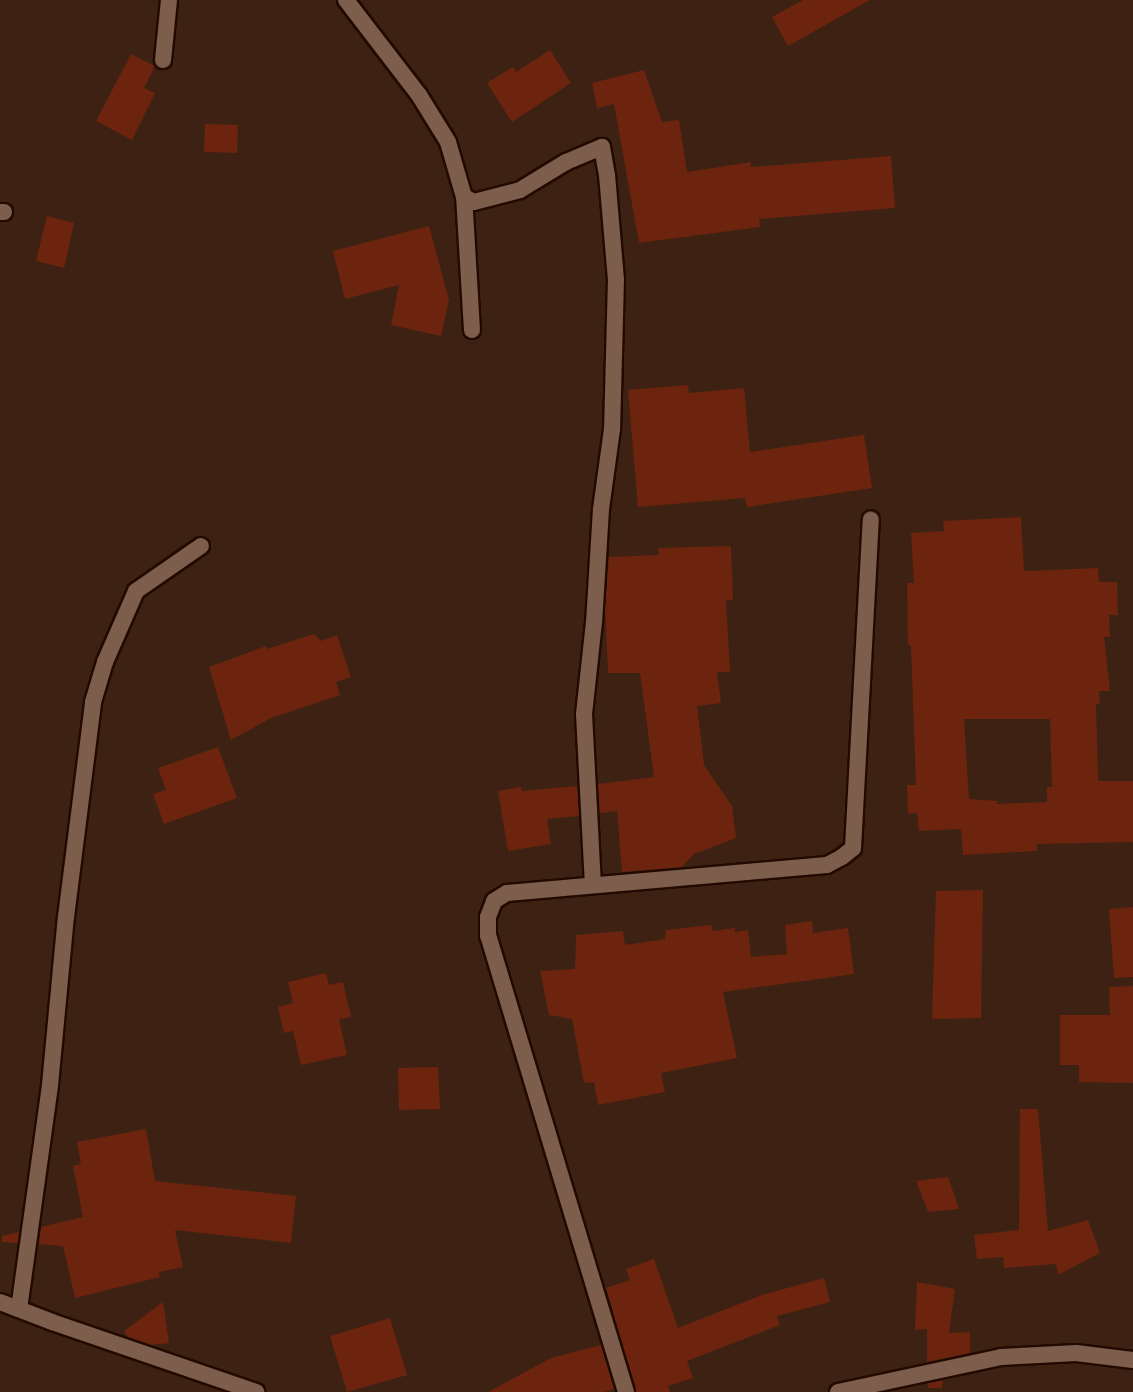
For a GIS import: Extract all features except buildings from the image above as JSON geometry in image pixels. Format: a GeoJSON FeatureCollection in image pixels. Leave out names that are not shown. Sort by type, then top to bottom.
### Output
{"type":"FeatureCollection","features":[{"type":"Feature","properties":{"kind":"street"},"geometry":{"type":"LineString","coordinates":[[163,60],[169,0]]}},
{"type":"Feature","properties":{"kind":"street"},"geometry":{"type":"LineString","coordinates":[[346,0],[419,95],[448,142],[464,197],[472,330]]}},
{"type":"Feature","properties":{"kind":"street"},"geometry":{"type":"LineString","coordinates":[[464,197],[474,202],[520,190],[566,162],[602,147],[607,175],[616,279],[612,429],[601,509],[594,622],[584,714],[593,885]]}},
{"type":"Feature","properties":{"kind":"street"},"geometry":{"type":"LineString","coordinates":[[626,1392],[488,936],[488,917],[494,901],[507,893],[827,865],[842,858],[853,848],[871,519]]}},
{"type":"Feature","properties":{"kind":"street"},"geometry":{"type":"LineString","coordinates":[[19,1309],[50,1085],[66,917],[93,702],[105,662],[136,591],[201,546]]}},
{"type":"Feature","properties":{"kind":"street"},"geometry":{"type":"LineString","coordinates":[[0,1302],[256,1392]]}},
{"type":"Feature","properties":{"kind":"street"},"geometry":{"type":"LineString","coordinates":[[838,1392],[1001,1357],[1076,1353],[1133,1360]]}}]}
